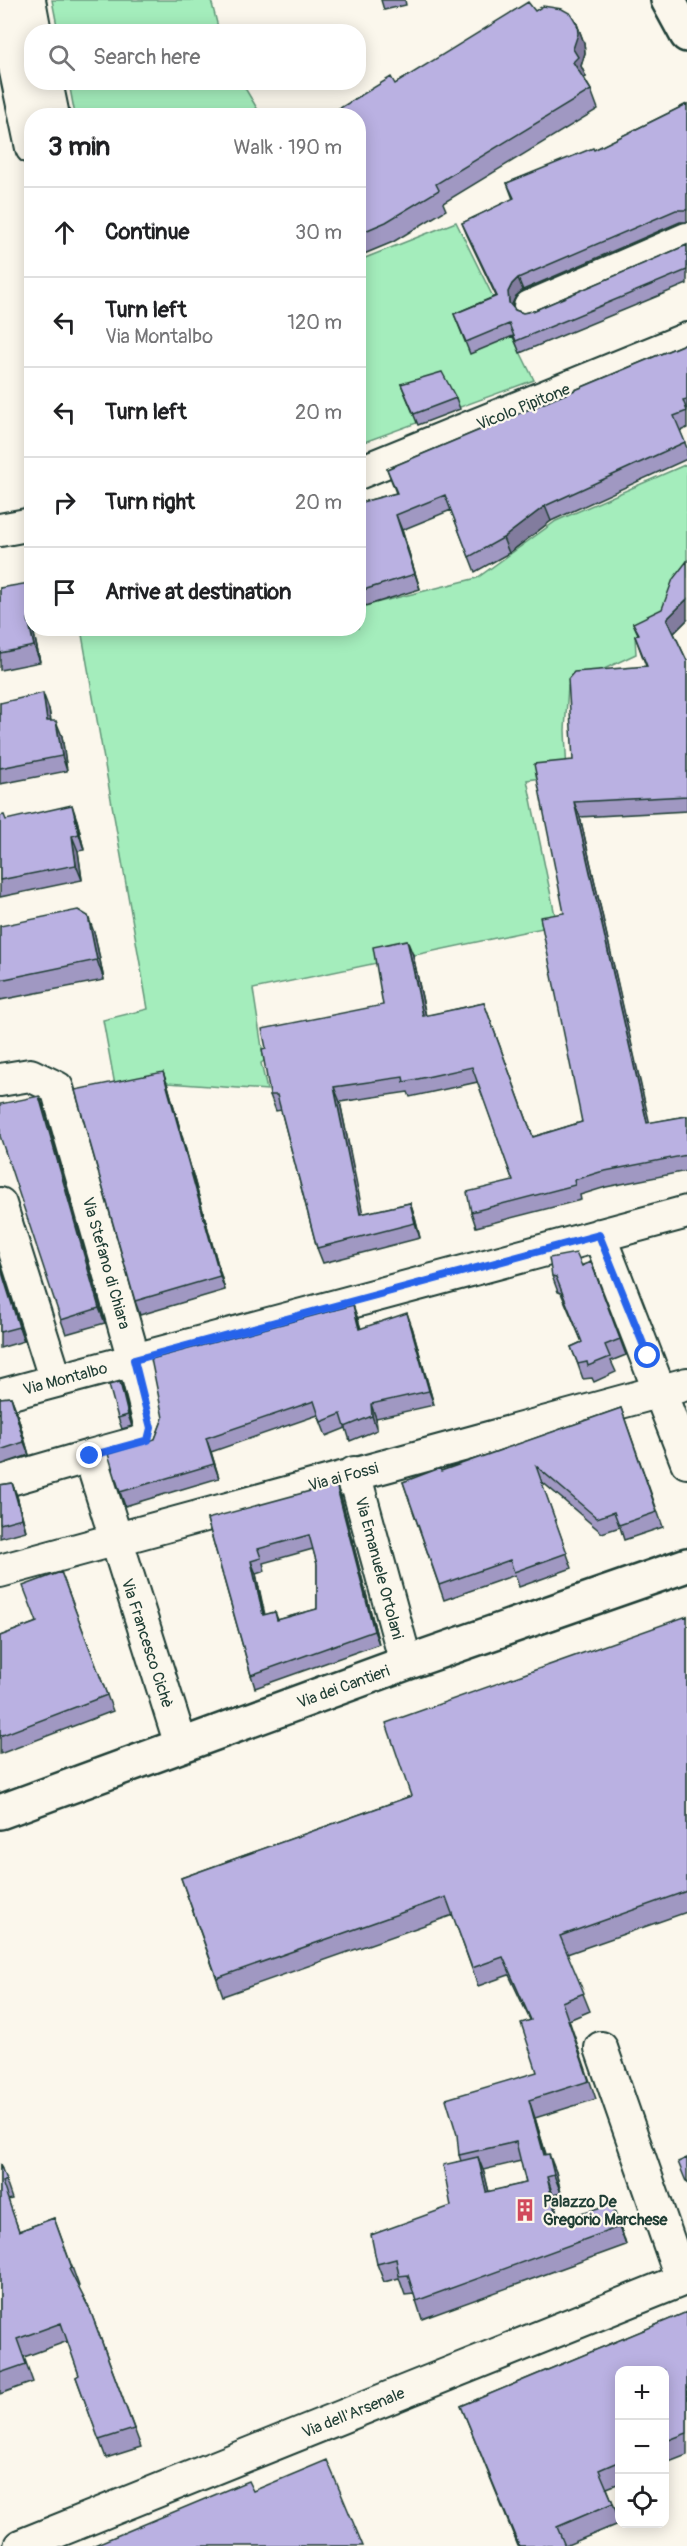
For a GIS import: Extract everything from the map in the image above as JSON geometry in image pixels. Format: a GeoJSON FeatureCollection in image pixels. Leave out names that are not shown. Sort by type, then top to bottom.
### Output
{"type":"FeatureCollection","features":[{"type":"Feature","properties":{"kind":"main road"},"geometry":{"type":"LineString","coordinates":[[668,0],[687,35]]}},
{"type":"Feature","properties":{"kind":"main road","name":"Via dei Cantieri"},"geometry":{"type":"LineString","coordinates":[[0,1812],[406,1663],[687,1565]]}},
{"type":"Feature","properties":{"kind":"street"},"geometry":{"type":"LineString","coordinates":[[1,0],[24,109]]}},
{"type":"Feature","properties":{"kind":"street"},"geometry":{"type":"LineString","coordinates":[[29,0],[34,24]]}},
{"type":"Feature","properties":{"kind":"street"},"geometry":{"type":"LineString","coordinates":[[47,90],[51,108]]}},
{"type":"Feature","properties":{"kind":"street"},"geometry":{"type":"LineString","coordinates":[[530,307],[687,239]]}},
{"type":"Feature","properties":{"kind":"street","name":"Vicolo Pipitone"},"geometry":{"type":"LineString","coordinates":[[366,470],[687,339]]}},
{"type":"Feature","properties":{"kind":"street","name":"Via Stefano di Chiara"},"geometry":{"type":"LineString","coordinates":[[0,1080],[30,1076],[57,1088],[151,1428],[148,1440],[90,1456]]}},
{"type":"Feature","properties":{"kind":"street"},"geometry":{"type":"LineString","coordinates":[[0,1204],[7,1252],[56,1381]]}},
{"type":"Feature","properties":{"kind":"street","name":"Via Montalbo"},"geometry":{"type":"LineString","coordinates":[[0,1396],[687,1212]]}},
{"type":"Feature","properties":{"kind":"street"},"geometry":{"type":"LineString","coordinates":[[599,1235],[674,1388],[687,1462]]}},
{"type":"Feature","properties":{"kind":"street","name":"Via ai Fossi"},"geometry":{"type":"LineString","coordinates":[[0,1571],[354,1473],[674,1388]]}},
{"type":"Feature","properties":{"kind":"street"},"geometry":{"type":"LineString","coordinates":[[0,1482],[90,1456]]}},
{"type":"Feature","properties":{"kind":"street","name":"Via Francesco Cichè"},"geometry":{"type":"LineString","coordinates":[[90,1456],[181,1745]]}},
{"type":"Feature","properties":{"kind":"street","name":"Via Emanuele Ortolani"},"geometry":{"type":"LineString","coordinates":[[354,1473],[406,1663]]}},
{"type":"Feature","properties":{"kind":"street"},"geometry":{"type":"LineString","coordinates":[[601,2048],[685,2279]]}},
{"type":"Feature","properties":{"kind":"street","name":"Via dell'Arsenale"},"geometry":{"type":"LineString","coordinates":[[20,2546],[685,2279]]}},
{"type":"Feature","properties":{"kind":"green space"},"geometry":{"type":"Polygon","coordinates":[[[52,0],[211,0],[217,24],[57,24],[52,0]]]}},
{"type":"Feature","properties":{"kind":"green space"},"geometry":{"type":"Polygon","coordinates":[[[70,90],[246,90],[257,108],[74,108],[70,90]]]}},
{"type":"Feature","properties":{"kind":"green space"},"geometry":{"type":"Polygon","coordinates":[[[456,222],[534,380],[366,441],[366,258],[456,222]]]}},
{"type":"Feature","properties":{"kind":"green space"},"geometry":{"type":"Polygon","coordinates":[[[687,464],[687,577],[658,622],[635,636],[636,654],[568,686],[565,730],[567,775],[527,780],[557,925],[253,989],[264,1061],[261,1063],[267,1090],[167,1083],[116,1091],[103,1020],[148,1009],[82,636],[366,636],[366,605],[477,578],[556,521],[687,464]]]}},
{"type":"Feature","properties":{"kind":"building"},"geometry":{"type":"Polygon","coordinates":[[[528,2],[535,11],[543,6],[562,9],[571,14],[577,24],[578,34],[573,49],[578,57],[573,62],[591,90],[436,184],[439,190],[386,222],[366,231],[366,108],[340,108],[391,77],[395,84],[528,2]]]}},
{"type":"Feature","properties":{"kind":"building"},"geometry":{"type":"Polygon","coordinates":[[[687,104],[687,210],[676,210],[518,278],[508,292],[509,303],[515,310],[523,313],[533,311],[687,245],[687,270],[516,341],[509,324],[466,342],[454,314],[497,296],[462,223],[514,198],[507,183],[593,148],[594,150],[687,104]]]}},
{"type":"Feature","properties":{"kind":"building"},"geometry":{"type":"Polygon","coordinates":[[[687,343],[687,399],[683,400],[687,411],[674,416],[685,442],[545,506],[503,538],[469,557],[445,495],[396,515],[415,574],[366,589],[366,501],[397,493],[387,469],[687,343]]]}},
{"type":"Feature","properties":{"kind":"building"},"geometry":{"type":"Polygon","coordinates":[[[442,372],[456,398],[414,414],[401,384],[442,372]]]}},
{"type":"Feature","properties":{"kind":"building"},"geometry":{"type":"Polygon","coordinates":[[[687,561],[687,599],[667,619],[687,661],[687,796],[574,802],[647,1123],[687,1116],[687,1155],[600,1172],[574,1180],[575,1185],[471,1212],[467,1192],[513,1181],[472,1067],[404,1082],[403,1077],[334,1087],[360,1214],[410,1203],[415,1223],[317,1248],[277,1095],[270,1095],[262,1049],[266,1048],[262,1029],[383,1005],[373,947],[407,940],[423,1016],[484,1003],[533,1137],[582,1122],[540,917],[564,913],[534,764],[573,760],[568,679],[574,672],[647,666],[635,636],[639,634],[633,623],[662,609],[673,579],[687,561]]]}},
{"type":"Feature","properties":{"kind":"building"},"geometry":{"type":"Polygon","coordinates":[[[24,584],[24,636],[32,636],[34,646],[0,653],[0,588],[24,584]]]}},
{"type":"Feature","properties":{"kind":"building"},"geometry":{"type":"Polygon","coordinates":[[[43,693],[47,721],[56,721],[62,756],[0,768],[0,703],[43,693]]]}},
{"type":"Feature","properties":{"kind":"building"},"geometry":{"type":"Polygon","coordinates":[[[72,805],[79,834],[72,836],[76,865],[0,880],[0,816],[4,815],[6,820],[72,805]]]}},
{"type":"Feature","properties":{"kind":"building"},"geometry":{"type":"Polygon","coordinates":[[[78,910],[88,916],[97,960],[0,980],[0,926],[78,910]]]}},
{"type":"Feature","properties":{"kind":"building"},"geometry":{"type":"Polygon","coordinates":[[[163,1072],[220,1276],[135,1301],[75,1090],[163,1072]]]}},
{"type":"Feature","properties":{"kind":"building"},"geometry":{"type":"Polygon","coordinates":[[[39,1096],[99,1308],[61,1320],[0,1136],[0,1104],[39,1096]]]}},
{"type":"Feature","properties":{"kind":"building"},"geometry":{"type":"Polygon","coordinates":[[[576,1253],[582,1266],[591,1262],[620,1339],[605,1345],[610,1357],[588,1366],[587,1362],[578,1364],[571,1347],[582,1342],[556,1277],[552,1276],[549,1258],[576,1253]]]}},
{"type":"Feature","properties":{"kind":"building"},"geometry":{"type":"Polygon","coordinates":[[[0,1266],[19,1327],[0,1332],[0,1266]]]}},
{"type":"Feature","properties":{"kind":"building"},"geometry":{"type":"Polygon","coordinates":[[[353,1305],[359,1329],[407,1313],[429,1391],[371,1404],[372,1416],[345,1427],[341,1414],[321,1422],[314,1401],[206,1438],[214,1464],[120,1492],[108,1454],[155,1439],[163,1418],[151,1359],[353,1305]]]}},
{"type":"Feature","properties":{"kind":"building"},"geometry":{"type":"Polygon","coordinates":[[[120,1382],[128,1415],[118,1418],[109,1385],[120,1382]]]}},
{"type":"Feature","properties":{"kind":"building"},"geometry":{"type":"Polygon","coordinates":[[[11,1397],[24,1442],[0,1450],[0,1398],[11,1397]]]}},
{"type":"Feature","properties":{"kind":"building"},"geometry":{"type":"Polygon","coordinates":[[[621,1408],[657,1512],[619,1525],[614,1512],[597,1518],[536,1466],[567,1553],[514,1572],[510,1560],[439,1585],[403,1482],[621,1408]]]}},
{"type":"Feature","properties":{"kind":"building"},"geometry":{"type":"Polygon","coordinates":[[[12,1483],[22,1518],[0,1524],[0,1485],[12,1483]]]}},
{"type":"Feature","properties":{"kind":"building"},"geometry":{"type":"Polygon","coordinates":[[[336,1484],[374,1631],[251,1675],[207,1519],[336,1484]],[[309,1535],[258,1549],[261,1558],[251,1561],[263,1615],[275,1612],[277,1620],[317,1609],[317,1564],[309,1535]]]}},
{"type":"Feature","properties":{"kind":"building"},"geometry":{"type":"Polygon","coordinates":[[[61,1572],[107,1695],[0,1736],[0,1636],[37,1622],[23,1586],[61,1572]]]}},
{"type":"Feature","properties":{"kind":"building"},"geometry":{"type":"Polygon","coordinates":[[[687,1616],[687,1891],[560,1936],[584,1993],[562,2002],[589,2081],[529,2100],[544,2155],[549,2154],[554,2175],[547,2177],[557,2220],[612,2204],[619,2227],[416,2301],[408,2275],[399,2276],[396,2259],[377,2264],[371,2235],[451,2206],[443,2165],[478,2157],[486,2192],[526,2183],[516,2142],[459,2155],[457,2135],[446,2099],[537,2072],[521,2023],[531,2020],[503,1957],[472,1968],[446,1897],[217,1978],[181,1878],[411,1796],[386,1723],[687,1616]]]}},
{"type":"Feature","properties":{"kind":"building"},"geometry":{"type":"Polygon","coordinates":[[[687,2158],[687,2184],[678,2162],[687,2158]]]}},
{"type":"Feature","properties":{"kind":"building"},"geometry":{"type":"Polygon","coordinates":[[[0,2164],[6,2180],[2,2182],[19,2231],[54,2218],[72,2268],[69,2269],[90,2310],[134,2429],[99,2440],[76,2377],[79,2375],[61,2323],[17,2339],[26,2364],[0,2373],[0,2164]]]}},
{"type":"Feature","properties":{"kind":"building"},"geometry":{"type":"Polygon","coordinates":[[[687,2312],[687,2433],[669,2440],[669,2366],[615,2366],[615,2463],[599,2470],[613,2503],[557,2527],[565,2546],[519,2546],[461,2406],[687,2312]]]}},
{"type":"Feature","properties":{"kind":"building"},"geometry":{"type":"Polygon","coordinates":[[[327,2460],[363,2546],[92,2546],[248,2481],[253,2491],[327,2460]]]}},
{"type":"Feature","properties":{"kind":"place","name":"Palazzo De Gregorio Marchese"},"geometry":{"type":"Point","coordinates":[525,2210]}},
{"type":"Feature","properties":{"kind":"route"},"geometry":{"type":"LineString","coordinates":[[90,1456],[148,1440],[151,1428],[134,1360],[599,1235],[648,1356]]}}]}
